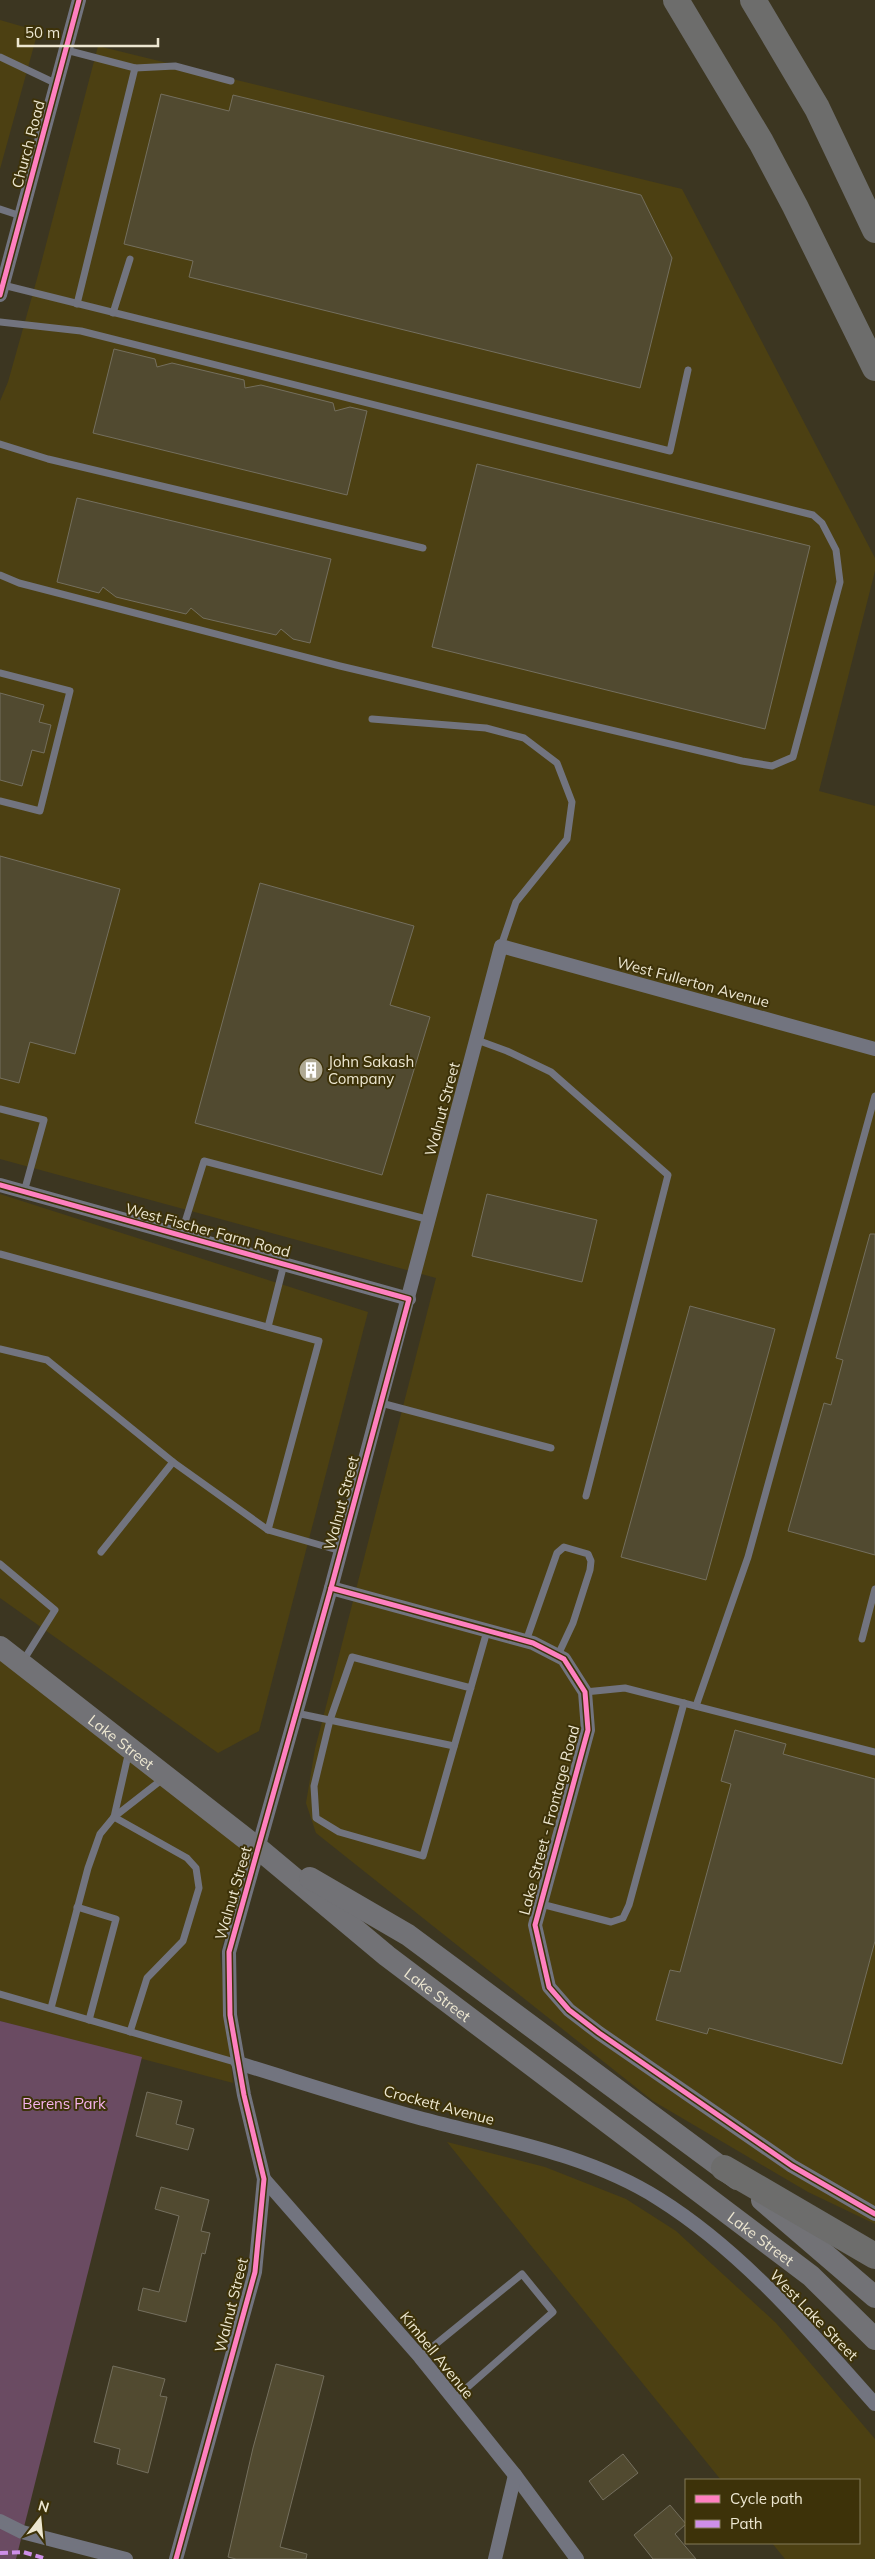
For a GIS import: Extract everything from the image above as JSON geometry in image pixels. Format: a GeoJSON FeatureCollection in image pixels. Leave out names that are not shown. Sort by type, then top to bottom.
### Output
{"type":"FeatureCollection","features":[{"type":"Feature","properties":{"kind":"highway"},"geometry":{"type":"LineString","coordinates":[[676,0],[723,75],[787,190],[875,368]]}},
{"type":"Feature","properties":{"kind":"highway"},"geometry":{"type":"LineString","coordinates":[[753,0],[817,108],[875,230]]}},
{"type":"Feature","properties":{"kind":"highway"},"geometry":{"type":"LineString","coordinates":[[724,2168],[875,2256]]}},
{"type":"Feature","properties":{"kind":"main road","name":"Lake Street"},"geometry":{"type":"LineString","coordinates":[[0,1647],[129,1750],[259,1849],[387,1956],[811,2276],[875,2339]]}},
{"type":"Feature","properties":{"kind":"main road","name":"Lake Street"},"geometry":{"type":"LineString","coordinates":[[259,1849],[408,1935],[724,2168],[825,2251],[875,2297]]}},
{"type":"Feature","properties":{"kind":"street","name":"Church Road"},"geometry":{"type":"LineString","coordinates":[[1,290],[79,0]]}},
{"type":"Feature","properties":{"kind":"street","name":"Walnut Street"},"geometry":{"type":"LineString","coordinates":[[176,2559],[255,2272],[264,2180],[238,2064],[230,2015],[229,1952],[331,1588],[430,1220],[501,946]]}},
{"type":"Feature","properties":{"kind":"street","name":"West Fullerton Avenue"},"geometry":{"type":"LineString","coordinates":[[501,946],[875,1049]]}},
{"type":"Feature","properties":{"kind":"street","name":"West Fischer Farm Road"},"geometry":{"type":"LineString","coordinates":[[0,1185],[409,1299]]}},
{"type":"Feature","properties":{"kind":"street","name":"Lake Street - Frontage Road"},"geometry":{"type":"LineString","coordinates":[[331,1588],[526,1641],[564,1659],[585,1692],[588,1730],[535,1925],[549,1987],[569,2010],[792,2166],[875,2214]]}},
{"type":"Feature","properties":{"kind":"street","name":"Crockett Avenue"},"geometry":{"type":"LineString","coordinates":[[238,2064],[422,2119],[524,2145],[588,2165],[629,2182]]}},
{"type":"Feature","properties":{"kind":"street","name":"Kimbell Avenue"},"geometry":{"type":"LineString","coordinates":[[264,2180],[420,2357],[515,2475],[577,2559]]}},
{"type":"Feature","properties":{"kind":"street","name":"West Lake Street"},"geometry":{"type":"LineString","coordinates":[[629,2182],[659,2199],[719,2241],[791,2313],[875,2404]]}},
{"type":"Feature","properties":{"kind":"street"},"geometry":{"type":"LineString","coordinates":[[495,2559],[515,2475]]}},
{"type":"Feature","properties":{"kind":"street"},"geometry":{"type":"LineString","coordinates":[[0,2521],[22,2532],[126,2559]]}},
{"type":"Feature","properties":{"kind":"lane"},"geometry":{"type":"LineString","coordinates":[[66,50],[136,68],[175,66],[231,81]]}},
{"type":"Feature","properties":{"kind":"lane"},"geometry":{"type":"LineString","coordinates":[[0,57],[57,84]]}},
{"type":"Feature","properties":{"kind":"lane"},"geometry":{"type":"LineString","coordinates":[[77,304],[136,68]]}},
{"type":"Feature","properties":{"kind":"lane"},"geometry":{"type":"LineString","coordinates":[[0,209],[21,216]]}},
{"type":"Feature","properties":{"kind":"lane"},"geometry":{"type":"LineString","coordinates":[[113,313],[130,259]]}},
{"type":"Feature","properties":{"kind":"lane"},"geometry":{"type":"LineString","coordinates":[[1,290],[77,304],[670,451],[688,370]]}},
{"type":"Feature","properties":{"kind":"lane"},"geometry":{"type":"LineString","coordinates":[[0,322],[81,330],[813,515],[822,524],[836,550],[840,582],[793,757],[772,766],[733,759],[340,666],[19,583],[0,575]]}},
{"type":"Feature","properties":{"kind":"lane"},"geometry":{"type":"LineString","coordinates":[[0,444],[48,459],[423,548]]}},
{"type":"Feature","properties":{"kind":"lane"},"geometry":{"type":"LineString","coordinates":[[0,673],[70,691],[40,811],[0,801]]}},
{"type":"Feature","properties":{"kind":"lane"},"geometry":{"type":"LineString","coordinates":[[372,719],[486,728],[524,738],[558,763],[572,802],[567,839],[516,902],[501,946]]}},
{"type":"Feature","properties":{"kind":"lane"},"geometry":{"type":"LineString","coordinates":[[477,1040],[507,1050],[551,1072],[668,1175],[586,1496]]}},
{"type":"Feature","properties":{"kind":"lane"},"geometry":{"type":"LineString","coordinates":[[696,1706],[748,1557],[875,1096]]}},
{"type":"Feature","properties":{"kind":"lane"},"geometry":{"type":"LineString","coordinates":[[0,1109],[44,1120],[24,1192]]}},
{"type":"Feature","properties":{"kind":"lane"},"geometry":{"type":"LineString","coordinates":[[181,1235],[204,1161],[430,1220]]}},
{"type":"Feature","properties":{"kind":"lane"},"geometry":{"type":"LineString","coordinates":[[0,1254],[319,1341],[268,1530]]}},
{"type":"Feature","properties":{"kind":"lane"},"geometry":{"type":"LineString","coordinates":[[268,1327],[284,1264]]}},
{"type":"Feature","properties":{"kind":"lane"},"geometry":{"type":"LineString","coordinates":[[0,1349],[47,1360],[174,1462],[268,1530],[341,1551]]}},
{"type":"Feature","properties":{"kind":"lane"},"geometry":{"type":"LineString","coordinates":[[381,1403],[551,1448]]}},
{"type":"Feature","properties":{"kind":"lane"},"geometry":{"type":"LineString","coordinates":[[101,1552],[174,1462]]}},
{"type":"Feature","properties":{"kind":"lane"},"geometry":{"type":"LineString","coordinates":[[526,1641],[557,1553],[564,1547],[588,1554],[591,1561],[590,1570],[573,1623],[558,1655]]}},
{"type":"Feature","properties":{"kind":"lane"},"geometry":{"type":"LineString","coordinates":[[0,1564],[55,1610],[21,1664]]}},
{"type":"Feature","properties":{"kind":"lane"},"geometry":{"type":"LineString","coordinates":[[862,1639],[875,1589]]}},
{"type":"Feature","properties":{"kind":"lane"},"geometry":{"type":"LineString","coordinates":[[471,1688],[352,1657],[330,1720],[314,1786],[316,1818],[339,1832],[424,1856],[488,1631]]}},
{"type":"Feature","properties":{"kind":"lane"},"geometry":{"type":"LineString","coordinates":[[585,1692],[625,1688],[875,1752]]}},
{"type":"Feature","properties":{"kind":"lane"},"geometry":{"type":"LineString","coordinates":[[541,1904],[611,1922],[623,1918],[629,1905],[684,1703]]}},
{"type":"Feature","properties":{"kind":"lane"},"geometry":{"type":"LineString","coordinates":[[296,1713],[454,1746]]}},
{"type":"Feature","properties":{"kind":"lane"},"geometry":{"type":"LineString","coordinates":[[114,1817],[129,1750]]}},
{"type":"Feature","properties":{"kind":"lane"},"geometry":{"type":"LineString","coordinates":[[51,2008],[100,1834],[114,1817],[165,1778]]}},
{"type":"Feature","properties":{"kind":"lane"},"geometry":{"type":"LineString","coordinates":[[114,1817],[186,1858],[196,1868],[199,1888],[183,1941],[148,1978],[130,2032]]}},
{"type":"Feature","properties":{"kind":"lane"},"geometry":{"type":"LineString","coordinates":[[78,1907],[116,1919],[89,2020]]}},
{"type":"Feature","properties":{"kind":"lane"},"geometry":{"type":"LineString","coordinates":[[0,1994],[238,2064]]}},
{"type":"Feature","properties":{"kind":"lane"},"geometry":{"type":"LineString","coordinates":[[420,2357],[522,2274],[553,2312],[453,2400]]}},
{"type":"Feature","properties":{"kind":"shaded area"},"geometry":{"type":"Polygon","coordinates":[[[0,20],[38,31],[0,169],[0,20]]]}},
{"type":"Feature","properties":{"kind":"shaded area"},"geometry":{"type":"Polygon","coordinates":[[[98,46],[682,189],[875,558],[875,571],[819,791],[875,806],[875,2224],[808,2192],[653,2101],[316,1833],[306,1803],[315,1749],[436,1278],[0,1159],[0,401],[8,382],[38,275],[98,46]]]}},
{"type":"Feature","properties":{"kind":"shaded area"},"geometry":{"type":"Polygon","coordinates":[[[0,1194],[368,1312],[259,1731],[218,1753],[0,1598],[0,1194]]]}},
{"type":"Feature","properties":{"kind":"shaded area"},"geometry":{"type":"Polygon","coordinates":[[[0,1657],[249,1851],[220,1954],[233,2083],[0,2021],[0,1657]]]}},
{"type":"Feature","properties":{"kind":"shaded area"},"geometry":{"type":"Polygon","coordinates":[[[447,2142],[545,2167],[626,2199],[676,2231],[776,2323],[875,2439],[875,2559],[785,2559],[773,2544],[860,2544],[860,2479],[720,2479],[447,2142]]]}},
{"type":"Feature","properties":{"kind":"green space","name":"Berens Park"},"geometry":{"type":"Polygon","coordinates":[[[0,2021],[142,2057],[16,2559],[0,2559],[0,2021]]]}},
{"type":"Feature","properties":{"kind":"building"},"geometry":{"type":"Polygon","coordinates":[[[161,94],[229,111],[233,95],[641,195],[672,258],[640,388],[189,277],[193,261],[124,244],[161,94]]]}},
{"type":"Feature","properties":{"kind":"building"},"geometry":{"type":"Polygon","coordinates":[[[114,349],[155,359],[157,367],[172,363],[244,380],[245,388],[261,385],[333,403],[335,411],[350,407],[367,411],[347,495],[93,433],[114,349]]]}},
{"type":"Feature","properties":{"kind":"building"},"geometry":{"type":"Polygon","coordinates":[[[477,464],[810,546],[765,729],[432,647],[477,464]]]}},
{"type":"Feature","properties":{"kind":"building"},"geometry":{"type":"Polygon","coordinates":[[[77,498],[331,559],[310,643],[293,639],[281,629],[276,635],[203,618],[191,608],[186,614],[116,597],[103,587],[99,593],[57,582],[77,498]]]}},
{"type":"Feature","properties":{"kind":"building"},"geometry":{"type":"Polygon","coordinates":[[[0,693],[44,705],[39,722],[51,725],[44,753],[32,750],[22,786],[0,780],[0,693]]]}},
{"type":"Feature","properties":{"kind":"building"},"geometry":{"type":"Polygon","coordinates":[[[0,856],[120,889],[75,1054],[30,1042],[19,1083],[0,1078],[0,856]]]}},
{"type":"Feature","properties":{"kind":"building","name":"John Sakash Company"},"geometry":{"type":"Polygon","coordinates":[[[260,883],[414,926],[390,1005],[430,1017],[382,1175],[195,1123],[260,883]]]}},
{"type":"Feature","properties":{"kind":"building"},"geometry":{"type":"Polygon","coordinates":[[[487,1194],[597,1220],[582,1282],[472,1256],[487,1194]]]}},
{"type":"Feature","properties":{"kind":"building"},"geometry":{"type":"Polygon","coordinates":[[[870,1234],[875,1234],[875,1555],[788,1531],[824,1403],[831,1405],[843,1360],[836,1358],[870,1234]]]}},
{"type":"Feature","properties":{"kind":"building"},"geometry":{"type":"Polygon","coordinates":[[[690,1306],[775,1329],[706,1580],[621,1557],[690,1306]]]}},
{"type":"Feature","properties":{"kind":"building"},"geometry":{"type":"Polygon","coordinates":[[[735,1730],[786,1744],[783,1754],[875,1779],[875,1941],[842,2064],[709,2028],[707,2034],[656,2020],[670,1970],[680,1972],[731,1784],[721,1781],[735,1730]]]}},
{"type":"Feature","properties":{"kind":"building"},"geometry":{"type":"Polygon","coordinates":[[[147,2092],[182,2101],[176,2124],[194,2129],[188,2150],[136,2136],[147,2092]]]}},
{"type":"Feature","properties":{"kind":"building"},"geometry":{"type":"Polygon","coordinates":[[[161,2187],[209,2200],[201,2231],[210,2233],[205,2254],[202,2253],[186,2322],[138,2310],[143,2288],[159,2292],[179,2216],[155,2209],[161,2187]]]}},
{"type":"Feature","properties":{"kind":"building"},"geometry":{"type":"Polygon","coordinates":[[[276,2364],[324,2376],[280,2547],[307,2554],[306,2559],[236,2559],[228,2557],[253,2448],[276,2364]]]}},
{"type":"Feature","properties":{"kind":"building"},"geometry":{"type":"Polygon","coordinates":[[[113,2366],[165,2379],[160,2396],[167,2397],[148,2473],[117,2464],[120,2449],[94,2442],[113,2366]]]}},
{"type":"Feature","properties":{"kind":"building"},"geometry":{"type":"Polygon","coordinates":[[[623,2454],[638,2473],[603,2500],[589,2481],[623,2454]]]}},
{"type":"Feature","properties":{"kind":"building"},"geometry":{"type":"Polygon","coordinates":[[[670,2505],[685,2523],[675,2534],[696,2559],[653,2559],[634,2535],[670,2505]]]}},
{"type":"Feature","properties":{"kind":"marked path"},"geometry":{"type":"LineString","coordinates":[[0,2553],[23,2552],[47,2559]]}},
{"type":"Feature","properties":{"kind":"cycle path"},"geometry":{"type":"LineString","coordinates":[[0,295],[79,0]]}},
{"type":"Feature","properties":{"kind":"cycle path"},"geometry":{"type":"LineString","coordinates":[[0,1185],[409,1299],[331,1588],[229,1952],[230,2015],[244,2095],[264,2179],[255,2272],[176,2559]]}},
{"type":"Feature","properties":{"kind":"cycle path"},"geometry":{"type":"LineString","coordinates":[[331,1588],[533,1643],[564,1659],[585,1692],[588,1730],[535,1925],[549,1987],[569,2010],[599,2033],[792,2166],[875,2214]]}},
{"type":"Feature","properties":{"kind":"place","name":"John Sakash Company"},"geometry":{"type":"Point","coordinates":[311,1070]}}]}
